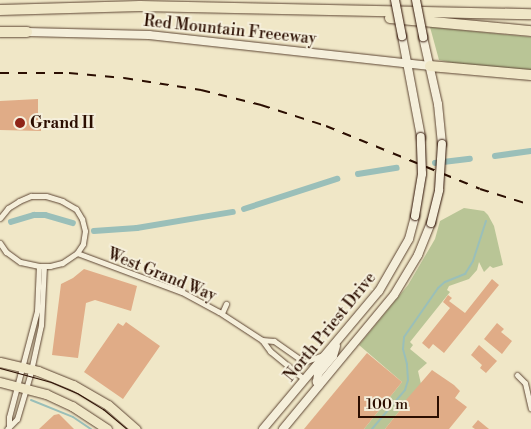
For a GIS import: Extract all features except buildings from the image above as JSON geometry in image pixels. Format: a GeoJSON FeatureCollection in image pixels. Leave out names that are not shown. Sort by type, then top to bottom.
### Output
{"type":"FeatureCollection","features":[{"type":"Feature","properties":{"kind":"highway"},"geometry":{"type":"LineString","coordinates":[[0,10],[111,6],[531,14]]}},
{"type":"Feature","properties":{"kind":"highway"},"geometry":{"type":"LineString","coordinates":[[326,11],[531,31]]}},
{"type":"Feature","properties":{"kind":"highway"},"geometry":{"type":"LineString","coordinates":[[0,32],[27,32]]}},
{"type":"Feature","properties":{"kind":"highway"},"geometry":{"type":"LineString","coordinates":[[430,66],[531,75]]}},
{"type":"Feature","properties":{"kind":"main road","name":"North Priest Drive"},"geometry":{"type":"LineString","coordinates":[[263,429],[338,342],[390,275],[409,239],[422,174],[421,137],[395,0]]}},
{"type":"Feature","properties":{"kind":"main road","name":"North Priest Drive"},"geometry":{"type":"LineString","coordinates":[[283,429],[399,288],[422,248],[431,223],[439,190],[442,144],[439,113],[416,0]]}},
{"type":"Feature","properties":{"kind":"main road","name":"Red Mountain Freeeway"},"geometry":{"type":"LineString","coordinates":[[27,32],[110,32],[168,36],[430,66]]}},
{"type":"Feature","properties":{"kind":"main road"},"geometry":{"type":"LineString","coordinates":[[319,385],[317,382],[318,374],[333,356],[338,342]]}},
{"type":"Feature","properties":{"kind":"main road"},"geometry":{"type":"LineString","coordinates":[[0,362],[63,380],[108,406],[136,429]]}},
{"type":"Feature","properties":{"kind":"main road"},"geometry":{"type":"LineString","coordinates":[[0,382],[26,388],[72,406],[107,429]]}},
{"type":"Feature","properties":{"kind":"street"},"geometry":{"type":"LineString","coordinates":[[0,243],[15,259],[25,264],[42,266],[62,263],[77,253],[84,241],[85,231],[80,214],[72,207],[55,198],[46,196],[32,196],[19,200],[1,216]]}},
{"type":"Feature","properties":{"kind":"street","name":"West Grand Way"},"geometry":{"type":"LineString","coordinates":[[77,253],[182,292],[222,313],[262,340],[270,350],[305,380]]}},
{"type":"Feature","properties":{"kind":"street"},"geometry":{"type":"LineString","coordinates":[[8,428],[8,417],[16,385],[26,368],[41,325],[42,266]]}},
{"type":"Feature","properties":{"kind":"street"},"geometry":{"type":"LineString","coordinates":[[8,428],[17,420],[26,388],[26,368],[37,311],[42,266]]}},
{"type":"Feature","properties":{"kind":"street"},"geometry":{"type":"LineString","coordinates":[[222,313],[226,304]]}},
{"type":"Feature","properties":{"kind":"street","name":"West Grand Way"},"geometry":{"type":"LineString","coordinates":[[262,340],[274,341],[304,362],[328,353]]}},
{"type":"Feature","properties":{"kind":"street"},"geometry":{"type":"LineString","coordinates":[[517,375],[525,383],[531,408]]}},
{"type":"Feature","properties":{"kind":"green space"},"geometry":{"type":"Polygon","coordinates":[[[430,27],[531,37],[531,71],[463,65],[439,60],[430,27]]]}},
{"type":"Feature","properties":{"kind":"green space"},"geometry":{"type":"Polygon","coordinates":[[[464,208],[484,211],[488,215],[494,226],[503,265],[493,268],[490,266],[484,272],[479,262],[477,270],[469,279],[449,286],[447,290],[450,292],[410,342],[413,345],[410,349],[427,363],[418,371],[421,384],[385,429],[364,429],[402,382],[359,345],[408,285],[435,239],[440,221],[464,208]]]}},
{"type":"Feature","properties":{"kind":"waterway"},"geometry":{"type":"LineString","coordinates":[[495,156],[531,151]]}},
{"type":"Feature","properties":{"kind":"waterway"},"geometry":{"type":"LineString","coordinates":[[435,163],[470,159]]}},
{"type":"Feature","properties":{"kind":"waterway"},"geometry":{"type":"LineString","coordinates":[[358,174],[397,168]]}},
{"type":"Feature","properties":{"kind":"waterway"},"geometry":{"type":"LineString","coordinates":[[244,209],[337,179]]}},
{"type":"Feature","properties":{"kind":"waterway"},"geometry":{"type":"LineString","coordinates":[[94,231],[137,228],[233,212]]}},
{"type":"Feature","properties":{"kind":"waterway"},"geometry":{"type":"LineString","coordinates":[[11,222],[34,215],[45,215],[73,223]]}},
{"type":"Feature","properties":{"kind":"waterway"},"geometry":{"type":"LineString","coordinates":[[372,429],[405,390],[408,380],[407,364],[403,349],[404,337],[438,288],[445,282],[465,274],[473,261],[486,221]]}},
{"type":"Feature","properties":{"kind":"waterway"},"geometry":{"type":"LineString","coordinates":[[31,400],[73,417],[91,429]]}},
{"type":"Feature","properties":{"kind":"tram line"},"geometry":{"type":"LineString","coordinates":[[0,368],[51,382],[77,393],[103,409],[127,429]]}},
{"type":"Feature","properties":{"kind":"railway"},"geometry":{"type":"LineString","coordinates":[[0,73],[69,73],[124,78],[201,90],[261,105],[326,126],[480,189],[531,205]]}},
{"type":"Feature","properties":{"kind":"place","name":"Grand II"},"geometry":{"type":"Point","coordinates":[20,123]}}]}
